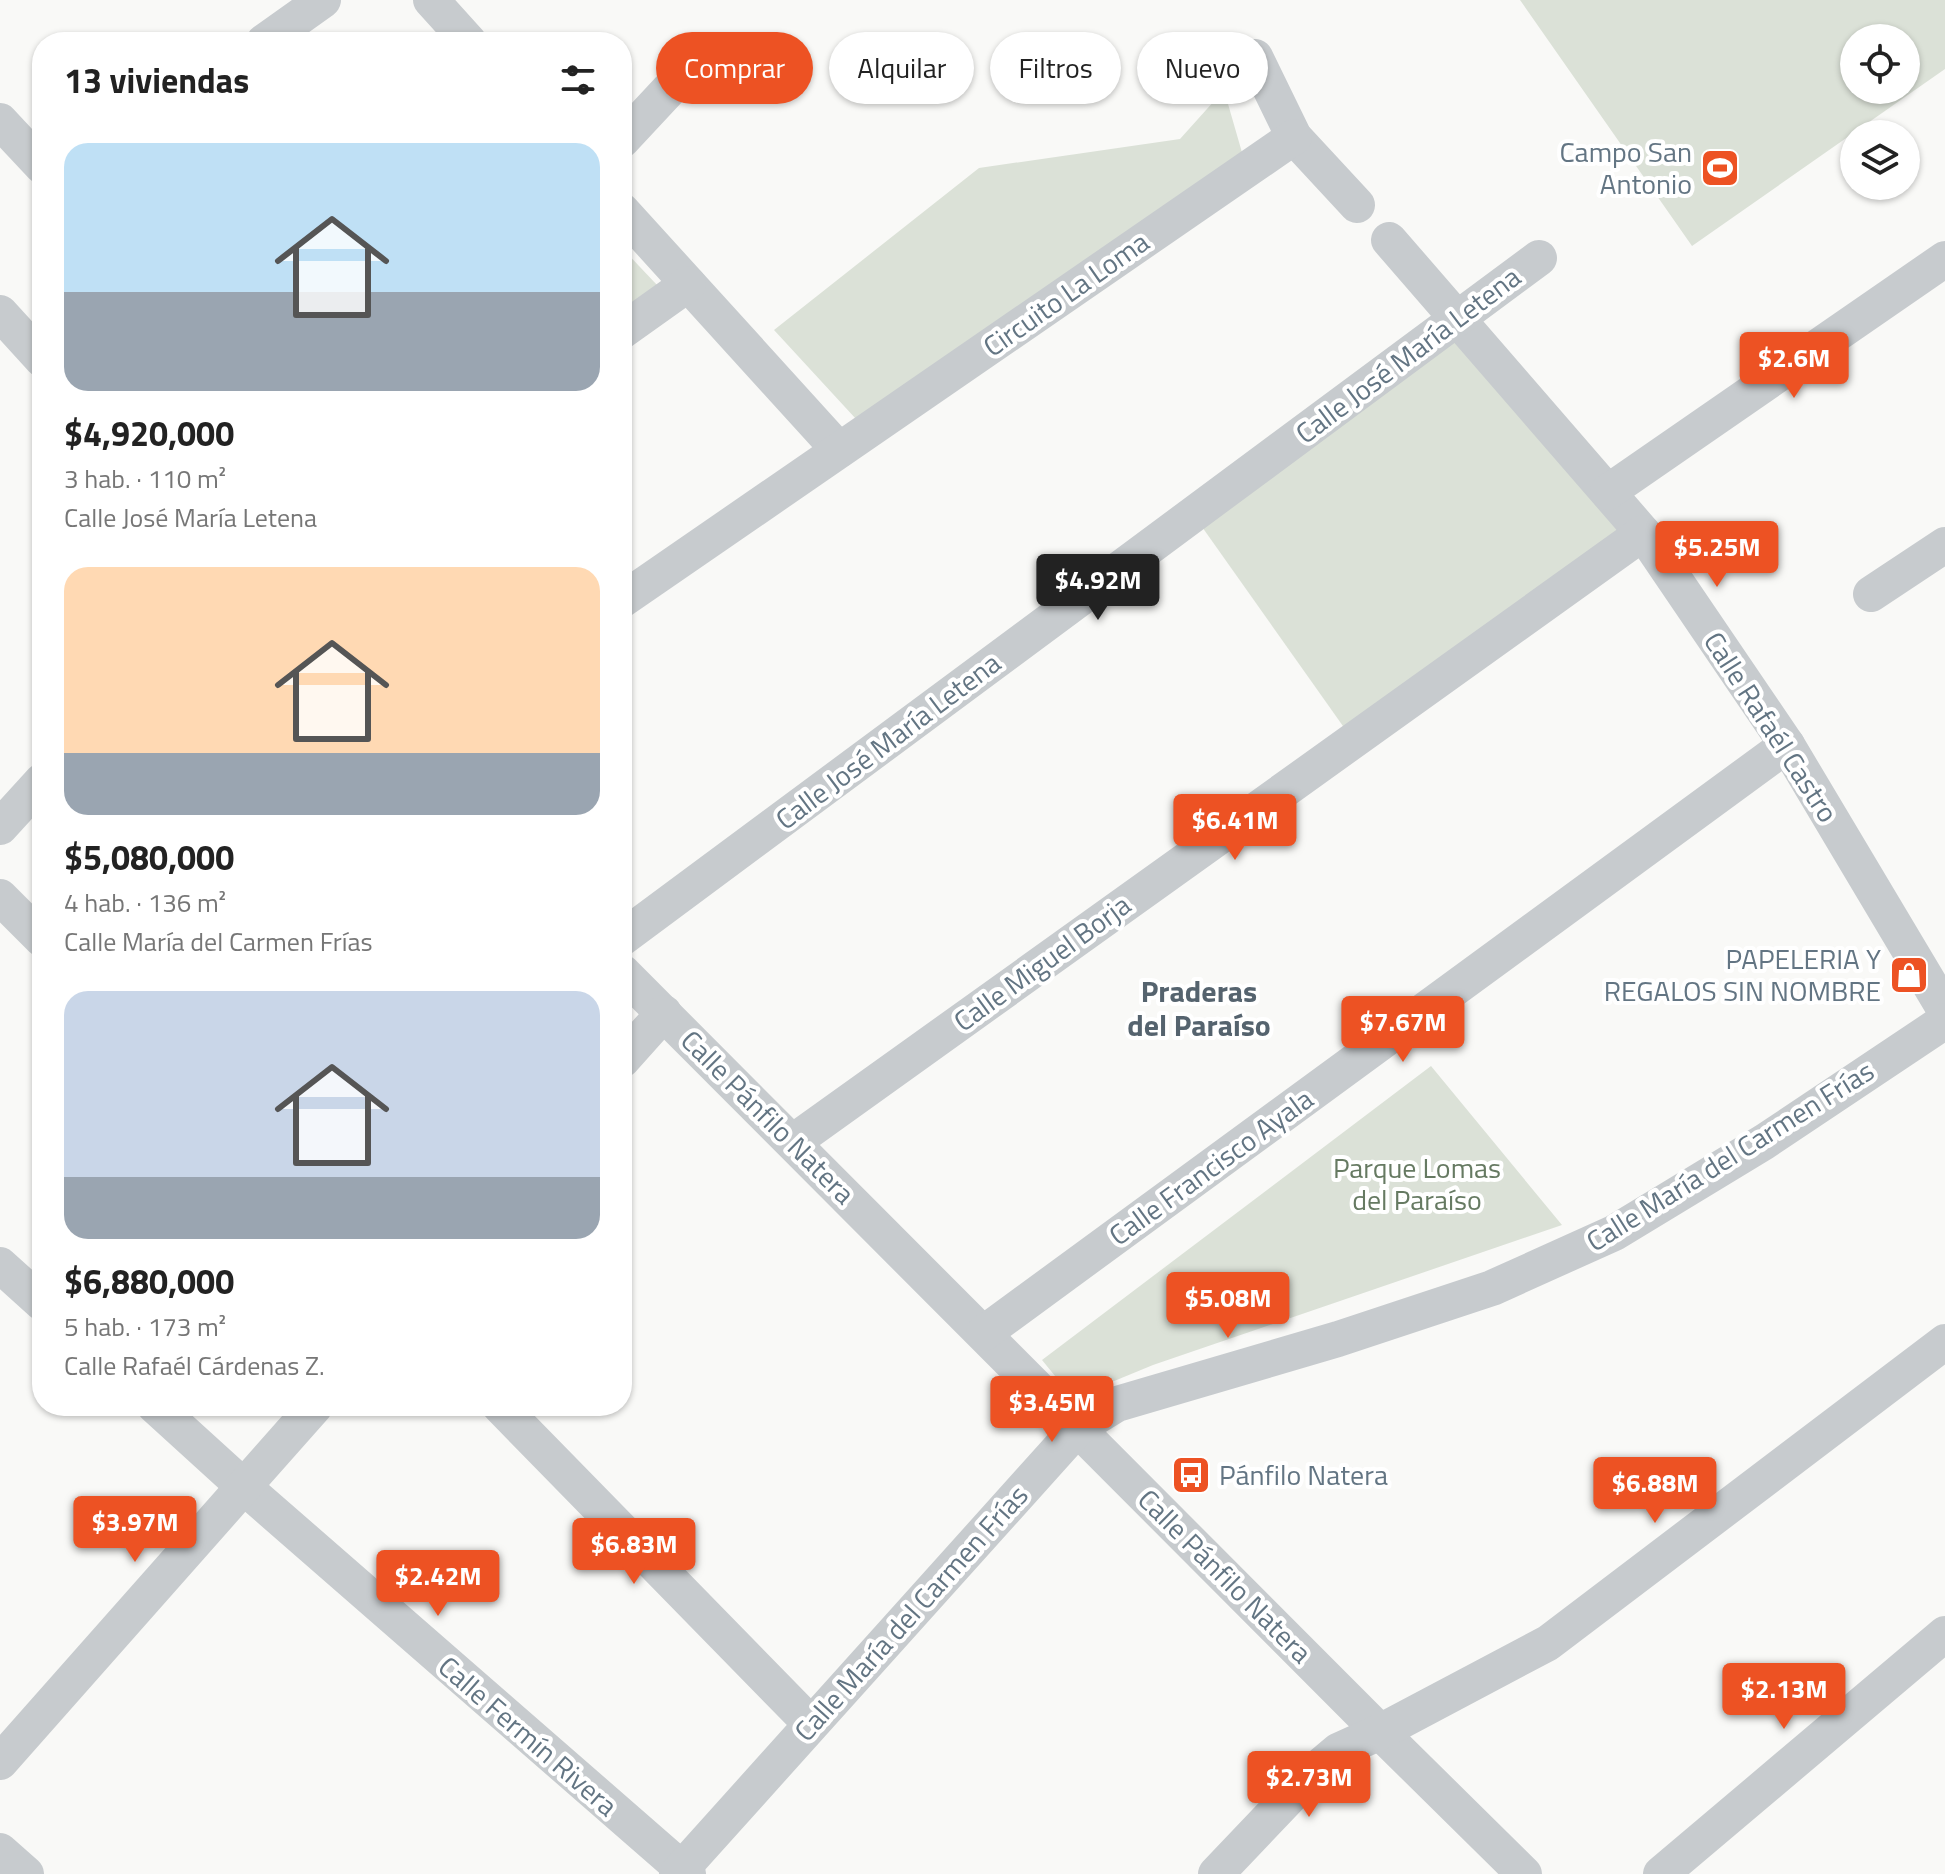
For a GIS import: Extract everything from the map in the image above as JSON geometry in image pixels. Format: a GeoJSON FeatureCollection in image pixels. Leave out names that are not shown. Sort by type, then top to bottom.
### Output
{"type":"FeatureCollection","features":[{"type":"Feature","properties":{"kind":"street"},"geometry":{"type":"LineString","coordinates":[[278,32],[323,0]]}},
{"type":"Feature","properties":{"kind":"street"},"geometry":{"type":"LineString","coordinates":[[431,0],[460,32]]}},
{"type":"Feature","properties":{"kind":"street"},"geometry":{"type":"LineString","coordinates":[[1268,84],[1294,137],[1357,205]]}},
{"type":"Feature","properties":{"kind":"street"},"geometry":{"type":"LineString","coordinates":[[632,129],[656,104]]}},
{"type":"Feature","properties":{"kind":"street"},"geometry":{"type":"LineString","coordinates":[[0,121],[32,155]]}},
{"type":"Feature","properties":{"kind":"street","name":"Circuito La Loma"},"geometry":{"type":"LineString","coordinates":[[632,593],[1294,137]]}},
{"type":"Feature","properties":{"kind":"street"},"geometry":{"type":"LineString","coordinates":[[632,222],[839,450]]}},
{"type":"Feature","properties":{"kind":"street","name":"Calle Rafaél Castro"},"geometry":{"type":"LineString","coordinates":[[1389,240],[1643,533],[1787,745],[1945,1010]]}},
{"type":"Feature","properties":{"kind":"street","name":"Calle José María Letena"},"geometry":{"type":"LineString","coordinates":[[632,931],[1539,258]]}},
{"type":"Feature","properties":{"kind":"street"},"geometry":{"type":"LineString","coordinates":[[1608,492],[1945,259]]}},
{"type":"Feature","properties":{"kind":"street"},"geometry":{"type":"LineString","coordinates":[[632,324],[688,284]]}},
{"type":"Feature","properties":{"kind":"street"},"geometry":{"type":"LineString","coordinates":[[0,313],[32,348]]}},
{"type":"Feature","properties":{"kind":"street","name":"Calle Miguel Borja"},"geometry":{"type":"LineString","coordinates":[[793,1142],[1643,533]]}},
{"type":"Feature","properties":{"kind":"street"},"geometry":{"type":"LineString","coordinates":[[1871,594],[1945,545]]}},
{"type":"Feature","properties":{"kind":"street","name":"Calle Francisco Ayala"},"geometry":{"type":"LineString","coordinates":[[984,1333],[1787,745]]}},
{"type":"Feature","properties":{"kind":"street"},"geometry":{"type":"LineString","coordinates":[[0,827],[32,792]]}},
{"type":"Feature","properties":{"kind":"street"},"geometry":{"type":"LineString","coordinates":[[0,897],[32,929]]}},
{"type":"Feature","properties":{"kind":"street","name":"Calle Pánfilo Natera"},"geometry":{"type":"LineString","coordinates":[[632,982],[1524,1874]]}},
{"type":"Feature","properties":{"kind":"street"},"geometry":{"type":"LineString","coordinates":[[632,1049],[664,1013]]}},
{"type":"Feature","properties":{"kind":"street","name":"Calle María del Carmen Frías"},"geometry":{"type":"LineString","coordinates":[[682,1872],[1078,1428],[1117,1404],[1338,1339],[1492,1288],[1614,1233],[1764,1142],[1945,1021]]}},
{"type":"Feature","properties":{"kind":"street"},"geometry":{"type":"LineString","coordinates":[[0,1265],[32,1294]]}},
{"type":"Feature","properties":{"kind":"street"},"geometry":{"type":"LineString","coordinates":[[1216,1874],[1313,1772],[1338,1751],[1548,1643],[1945,1342]]}},
{"type":"Feature","properties":{"kind":"street","name":"Calle Fermín Rivera"},"geometry":{"type":"LineString","coordinates":[[166,1416],[682,1872]]}},
{"type":"Feature","properties":{"kind":"street"},"geometry":{"type":"LineString","coordinates":[[0,1762],[306,1416]]}},
{"type":"Feature","properties":{"kind":"street"},"geometry":{"type":"LineString","coordinates":[[510,1416],[811,1724]]}},
{"type":"Feature","properties":{"kind":"street"},"geometry":{"type":"LineString","coordinates":[[1661,1874],[1945,1634]]}},
{"type":"Feature","properties":{"kind":"street"},"geometry":{"type":"LineString","coordinates":[[0,1851],[26,1874]]}},
{"type":"Feature","properties":{"kind":"green space","name":"Campo San Antonio"},"geometry":{"type":"Polygon","coordinates":[[[1520,0],[1945,0],[1945,69],[1920,86],[1920,24],[1840,24],[1840,104],[1895,104],[1872,120],[1840,120],[1840,142],[1692,246],[1520,0]]]}},
{"type":"Feature","properties":{"kind":"green space"},"geometry":{"type":"Polygon","coordinates":[[[1211,104],[1228,104],[1243,156],[856,419],[774,330],[979,168],[1180,139],[1211,104]]]}},
{"type":"Feature","properties":{"kind":"green space"},"geometry":{"type":"Polygon","coordinates":[[[632,259],[657,285],[632,302],[632,259]]]}},
{"type":"Feature","properties":{"kind":"green space"},"geometry":{"type":"Polygon","coordinates":[[[1455,327],[1636,528],[1350,736],[1195,517],[1455,327]]]}},
{"type":"Feature","properties":{"kind":"green space","name":"Parque Lomas del Paraíso"},"geometry":{"type":"Polygon","coordinates":[[[1431,1066],[1562,1225],[1153,1365],[1073,1398],[1042,1360],[1431,1066]]]}},
{"type":"Feature","properties":{"kind":"place","name":"Campo San Antonio"},"geometry":{"type":"Point","coordinates":[1720,168]}},
{"type":"Feature","properties":{"kind":"place","name":"PAPELERIA Y REGALOS SIN NOMBRE"},"geometry":{"type":"Point","coordinates":[1909,975]}},
{"type":"Feature","properties":{"kind":"place","name":"Pánfilo Natera"},"geometry":{"type":"Point","coordinates":[1191,1475]}},
{"type":"Feature","properties":{"kind":"district","name":"Praderas del Paraíso"},"geometry":{"type":"Point","coordinates":[1199,1009]}}]}
